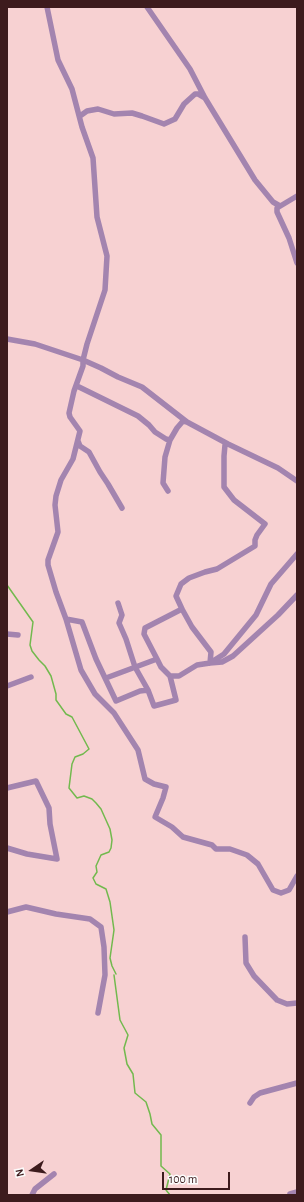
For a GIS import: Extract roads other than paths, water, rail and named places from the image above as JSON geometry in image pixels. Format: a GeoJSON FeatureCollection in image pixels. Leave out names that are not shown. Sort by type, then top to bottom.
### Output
{"type":"FeatureCollection","features":[{"type":"Feature","properties":{"kind":"street"},"geometry":{"type":"LineString","coordinates":[[47,7],[58,60],[72,89],[82,127],[93,158],[96,217],[107,256],[105,290],[83,360],[83,366],[69,413],[70,417],[80,431],[72,459],[56,490],[55,505],[58,532],[48,560],[48,566],[81,670],[95,694],[114,713],[138,750],[145,779],[154,784],[166,786],[163,798],[155,816],[172,827],[183,837],[212,845],[216,850],[230,849],[247,855],[258,864],[273,890],[281,893],[289,890],[297,876]]}},
{"type":"Feature","properties":{"kind":"street"},"geometry":{"type":"LineString","coordinates":[[148,7],[190,69],[205,98],[255,180],[273,202],[280,206]]}},
{"type":"Feature","properties":{"kind":"street"},"geometry":{"type":"LineString","coordinates":[[80,116],[87,110],[98,110],[114,114],[132,114],[142,116],[164,124],[175,119],[184,104],[195,94],[205,98]]}},
{"type":"Feature","properties":{"kind":"street"},"geometry":{"type":"LineString","coordinates":[[297,196],[277,208],[277,212],[289,238],[297,263]]}},
{"type":"Feature","properties":{"kind":"street"},"geometry":{"type":"LineString","coordinates":[[7,339],[35,344],[83,360],[142,387],[188,422],[228,444],[278,468],[297,481]]}},
{"type":"Feature","properties":{"kind":"street"},"geometry":{"type":"LineString","coordinates":[[77,386],[138,416],[155,432],[170,440]]}},
{"type":"Feature","properties":{"kind":"street"},"geometry":{"type":"LineString","coordinates":[[168,491],[163,483],[163,467],[165,457],[170,440],[177,428],[183,421],[188,422]]}},
{"type":"Feature","properties":{"kind":"street"},"geometry":{"type":"LineString","coordinates":[[78,437],[80,446],[90,452],[100,472],[122,508]]}},
{"type":"Feature","properties":{"kind":"street"},"geometry":{"type":"LineString","coordinates":[[210,663],[211,652],[192,627],[176,596],[182,584],[189,578],[222,567],[255,546],[257,535],[265,524],[234,500],[224,487],[224,456],[225,446],[228,444]]}},
{"type":"Feature","properties":{"kind":"street"},"geometry":{"type":"LineString","coordinates":[[210,663],[224,654],[256,615],[271,584],[297,554]]}},
{"type":"Feature","properties":{"kind":"street"},"geometry":{"type":"LineString","coordinates":[[170,676],[179,676],[192,668],[210,663],[222,662],[233,656],[278,615],[297,595]]}},
{"type":"Feature","properties":{"kind":"street"},"geometry":{"type":"LineString","coordinates":[[118,603],[122,615],[119,623],[135,667],[148,690],[154,706],[176,700],[170,676],[161,667],[144,634],[145,628],[182,609]]}},
{"type":"Feature","properties":{"kind":"street"},"geometry":{"type":"LineString","coordinates":[[66,619],[82,622],[96,659],[116,700],[140,691],[148,690]]}},
{"type":"Feature","properties":{"kind":"street"},"geometry":{"type":"LineString","coordinates":[[7,634],[18,635]]}},
{"type":"Feature","properties":{"kind":"street"},"geometry":{"type":"LineString","coordinates":[[106,678],[157,659]]}},
{"type":"Feature","properties":{"kind":"street"},"geometry":{"type":"LineString","coordinates":[[7,686],[31,677]]}},
{"type":"Feature","properties":{"kind":"street"},"geometry":{"type":"LineString","coordinates":[[7,788],[36,781],[49,808],[50,824],[57,859],[27,854],[7,848]]}},
{"type":"Feature","properties":{"kind":"street"},"geometry":{"type":"LineString","coordinates":[[7,912],[26,907],[56,914],[90,918],[102,927],[105,975],[98,1013]]}},
{"type":"Feature","properties":{"kind":"street"},"geometry":{"type":"LineString","coordinates":[[245,937],[246,963],[254,976],[277,1000],[287,1004],[297,1003]]}},
{"type":"Feature","properties":{"kind":"street"},"geometry":{"type":"LineString","coordinates":[[250,1103],[254,1097],[260,1093],[297,1083]]}},
{"type":"Feature","properties":{"kind":"street"},"geometry":{"type":"LineString","coordinates":[[32,1195],[35,1189],[54,1174]]}},
{"type":"Feature","properties":{"kind":"street"},"geometry":{"type":"LineString","coordinates":[[290,1194],[297,1192]]}},
{"type":"Feature","properties":{"kind":"waterway"},"geometry":{"type":"LineString","coordinates":[[7,585],[33,622],[30,645],[32,651],[45,666],[51,676],[56,694],[56,700],[66,714],[72,717],[89,749],[83,754],[75,757],[72,764],[69,788],[77,798],[84,796],[92,799],[101,809],[110,829],[112,840],[111,848],[109,852],[101,855],[96,866],[97,872],[93,878],[96,884],[106,889],[110,902],[114,930],[110,958],[116,974]]}},
{"type":"Feature","properties":{"kind":"waterway"},"geometry":{"type":"LineString","coordinates":[[114,975],[120,1020],[128,1035],[124,1048],[127,1064],[133,1074],[135,1093],[146,1102],[152,1124],[161,1135],[161,1166],[170,1174],[166,1190],[170,1195]]}}]}
